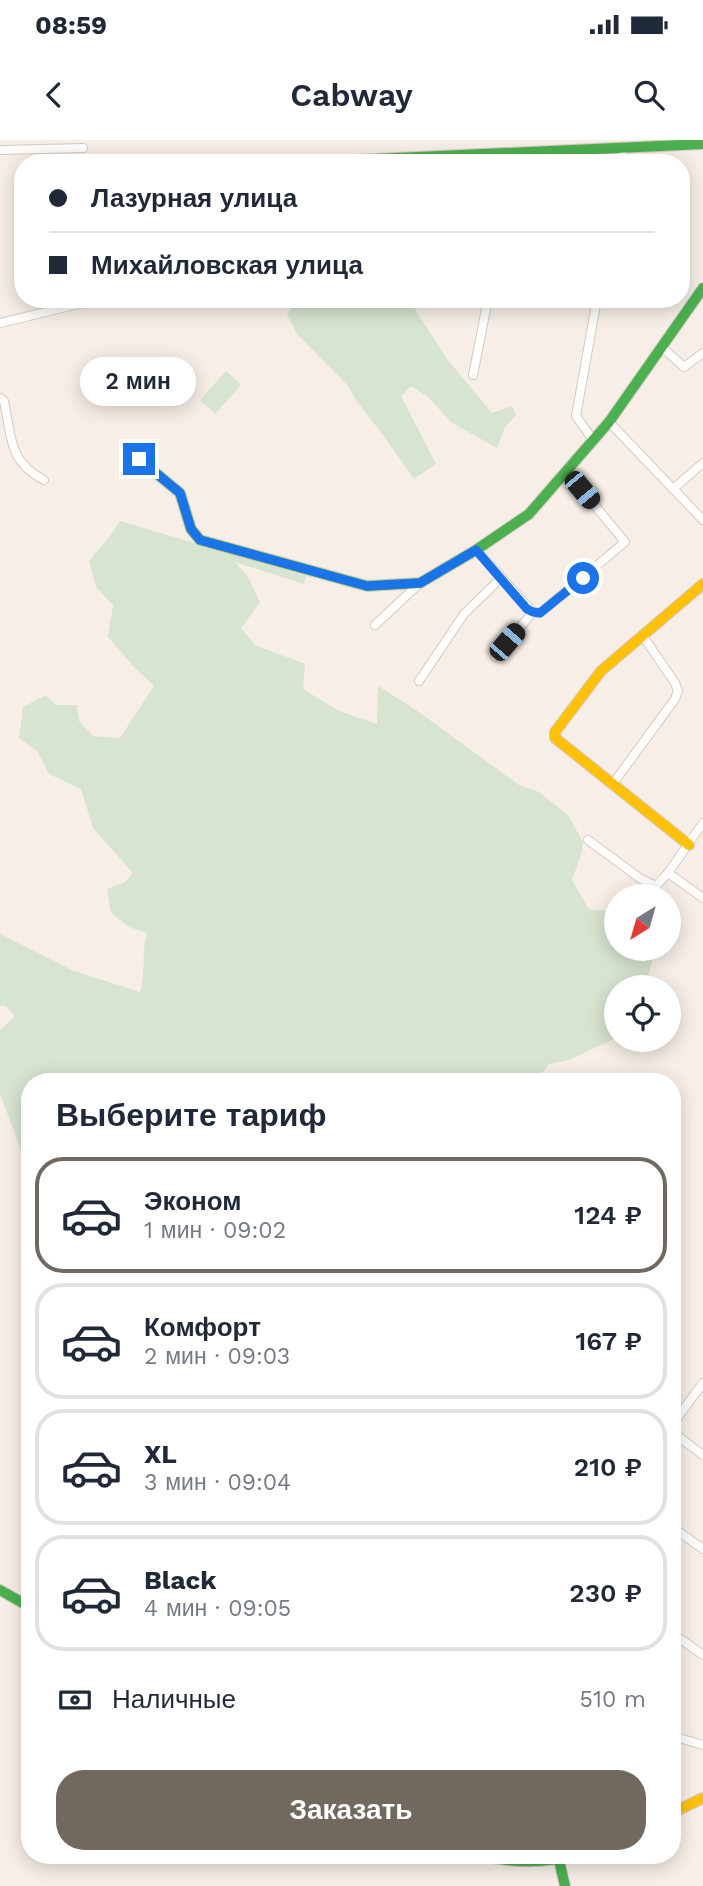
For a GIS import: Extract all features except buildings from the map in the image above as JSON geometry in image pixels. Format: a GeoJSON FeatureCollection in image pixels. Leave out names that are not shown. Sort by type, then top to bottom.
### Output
{"type":"FeatureCollection","features":[{"type":"Feature","properties":{"kind":"street"},"geometry":{"type":"LineString","coordinates":[[556,154],[624,147],[703,144]]}},
{"type":"Feature","properties":{"kind":"street"},"geometry":{"type":"LineString","coordinates":[[623,154],[624,147]]}},
{"type":"Feature","properties":{"kind":"street"},"geometry":{"type":"LineString","coordinates":[[0,150],[83,148]]}},
{"type":"Feature","properties":{"kind":"street"},"geometry":{"type":"LineString","coordinates":[[690,306],[703,288]]}},
{"type":"Feature","properties":{"kind":"street"},"geometry":{"type":"LineString","coordinates":[[0,323],[62,308]]}},
{"type":"Feature","properties":{"kind":"street"},"geometry":{"type":"LineString","coordinates":[[473,375],[486,308]]}},
{"type":"Feature","properties":{"kind":"street"},"geometry":{"type":"LineString","coordinates":[[593,440],[576,416],[595,308]]}},
{"type":"Feature","properties":{"kind":"street"},"geometry":{"type":"LineString","coordinates":[[375,625],[420,583],[529,514],[609,422],[689,308]]}},
{"type":"Feature","properties":{"kind":"street"},"geometry":{"type":"LineString","coordinates":[[662,346],[684,367],[703,353]]}},
{"type":"Feature","properties":{"kind":"street"},"geometry":{"type":"LineString","coordinates":[[0,398],[4,401],[17,460],[27,471],[44,480]]}},
{"type":"Feature","properties":{"kind":"street"},"geometry":{"type":"LineString","coordinates":[[609,422],[703,520]]}},
{"type":"Feature","properties":{"kind":"street"},"geometry":{"type":"LineString","coordinates":[[139,459],[180,493],[191,529],[200,540],[367,586],[420,583]]}},
{"type":"Feature","properties":{"kind":"street"},"geometry":{"type":"LineString","coordinates":[[673,489],[703,463]]}},
{"type":"Feature","properties":{"kind":"street"},"geometry":{"type":"LineString","coordinates":[[476,550],[533,612],[540,613],[625,542],[567,472]]}},
{"type":"Feature","properties":{"kind":"street"},"geometry":{"type":"LineString","coordinates":[[419,681],[464,614],[500,579]]}},
{"type":"Feature","properties":{"kind":"street"},"geometry":{"type":"LineString","coordinates":[[689,845],[555,738],[555,732],[601,671],[703,584]]}},
{"type":"Feature","properties":{"kind":"street"},"geometry":{"type":"LineString","coordinates":[[495,657],[533,612]]}},
{"type":"Feature","properties":{"kind":"street"},"geometry":{"type":"LineString","coordinates":[[612,785],[675,699],[678,691],[643,635]]}},
{"type":"Feature","properties":{"kind":"street"},"geometry":{"type":"LineString","coordinates":[[588,840],[641,879],[656,886],[703,823]]}},
{"type":"Feature","properties":{"kind":"street"},"geometry":{"type":"LineString","coordinates":[[668,873],[703,898]]}},
{"type":"Feature","properties":{"kind":"street"},"geometry":{"type":"LineString","coordinates":[[681,1413],[703,1383]]}},
{"type":"Feature","properties":{"kind":"street"},"geometry":{"type":"LineString","coordinates":[[681,1439],[703,1455]]}},
{"type":"Feature","properties":{"kind":"street"},"geometry":{"type":"LineString","coordinates":[[681,1533],[703,1549]]}},
{"type":"Feature","properties":{"kind":"street"},"geometry":{"type":"LineString","coordinates":[[0,1590],[21,1602]]}},
{"type":"Feature","properties":{"kind":"street"},"geometry":{"type":"LineString","coordinates":[[681,1639],[703,1655]]}},
{"type":"Feature","properties":{"kind":"street"},"geometry":{"type":"LineString","coordinates":[[681,1739],[703,1745]]}},
{"type":"Feature","properties":{"kind":"street"},"geometry":{"type":"LineString","coordinates":[[681,1809],[703,1798]]}},
{"type":"Feature","properties":{"kind":"street"},"geometry":{"type":"LineString","coordinates":[[560,1864],[565,1886]]}},
{"type":"Feature","properties":{"kind":"green space"},"geometry":{"type":"Polygon","coordinates":[[[291,308],[414,308],[447,359],[492,413],[512,406],[516,415],[505,427],[497,448],[452,423],[428,397],[411,386],[401,396],[436,464],[414,479],[349,387],[297,334],[287,315],[291,308]]]}},
{"type":"Feature","properties":{"kind":"green space"},"geometry":{"type":"Polygon","coordinates":[[[226,371],[241,385],[215,414],[200,400],[226,371]]]}},
{"type":"Feature","properties":{"kind":"green space"},"geometry":{"type":"Polygon","coordinates":[[[120,521],[306,576],[304,584],[235,562],[248,577],[260,602],[241,628],[255,645],[305,664],[303,689],[339,711],[377,724],[378,686],[416,710],[519,785],[539,792],[568,815],[583,842],[572,880],[589,909],[604,911],[604,961],[652,961],[649,975],[604,975],[604,1044],[569,1060],[549,1064],[540,1073],[21,1073],[21,1150],[0,1094],[0,1030],[15,1016],[6,1006],[0,1006],[0,934],[74,971],[140,992],[142,985],[147,933],[129,927],[111,913],[107,889],[125,882],[133,873],[93,828],[81,789],[49,774],[37,751],[19,738],[23,707],[46,695],[56,705],[77,705],[79,721],[93,736],[120,738],[154,686],[108,637],[113,605],[96,587],[89,561],[120,521]]]}},
{"type":"Feature","properties":{"kind":"traffic: fast"},"geometry":{"type":"LineString","coordinates":[[484,154],[703,144]]}},
{"type":"Feature","properties":{"kind":"traffic: fast"},"geometry":{"type":"LineString","coordinates":[[690,307],[703,288]]}},
{"type":"Feature","properties":{"kind":"traffic: fast"},"geometry":{"type":"LineString","coordinates":[[139,459],[180,493],[191,529],[200,540],[367,586],[420,583],[529,514],[609,422],[689,308]]}},
{"type":"Feature","properties":{"kind":"traffic: fast"},"geometry":{"type":"LineString","coordinates":[[0,1590],[21,1602]]}},
{"type":"Feature","properties":{"kind":"traffic: fast"},"geometry":{"type":"LineString","coordinates":[[560,1864],[565,1886]]}},
{"type":"Feature","properties":{"kind":"traffic: slow"},"geometry":{"type":"LineString","coordinates":[[689,845],[555,738],[555,732],[601,671],[703,584]]}},
{"type":"Feature","properties":{"kind":"traffic: slow"},"geometry":{"type":"LineString","coordinates":[[681,1809],[703,1798]]}},
{"type":"Feature","properties":{"kind":"route"},"geometry":{"type":"LineString","coordinates":[[139,459],[180,493],[191,529],[200,540],[367,586],[420,583],[476,550],[527,609],[540,613],[583,578]]}}]}
